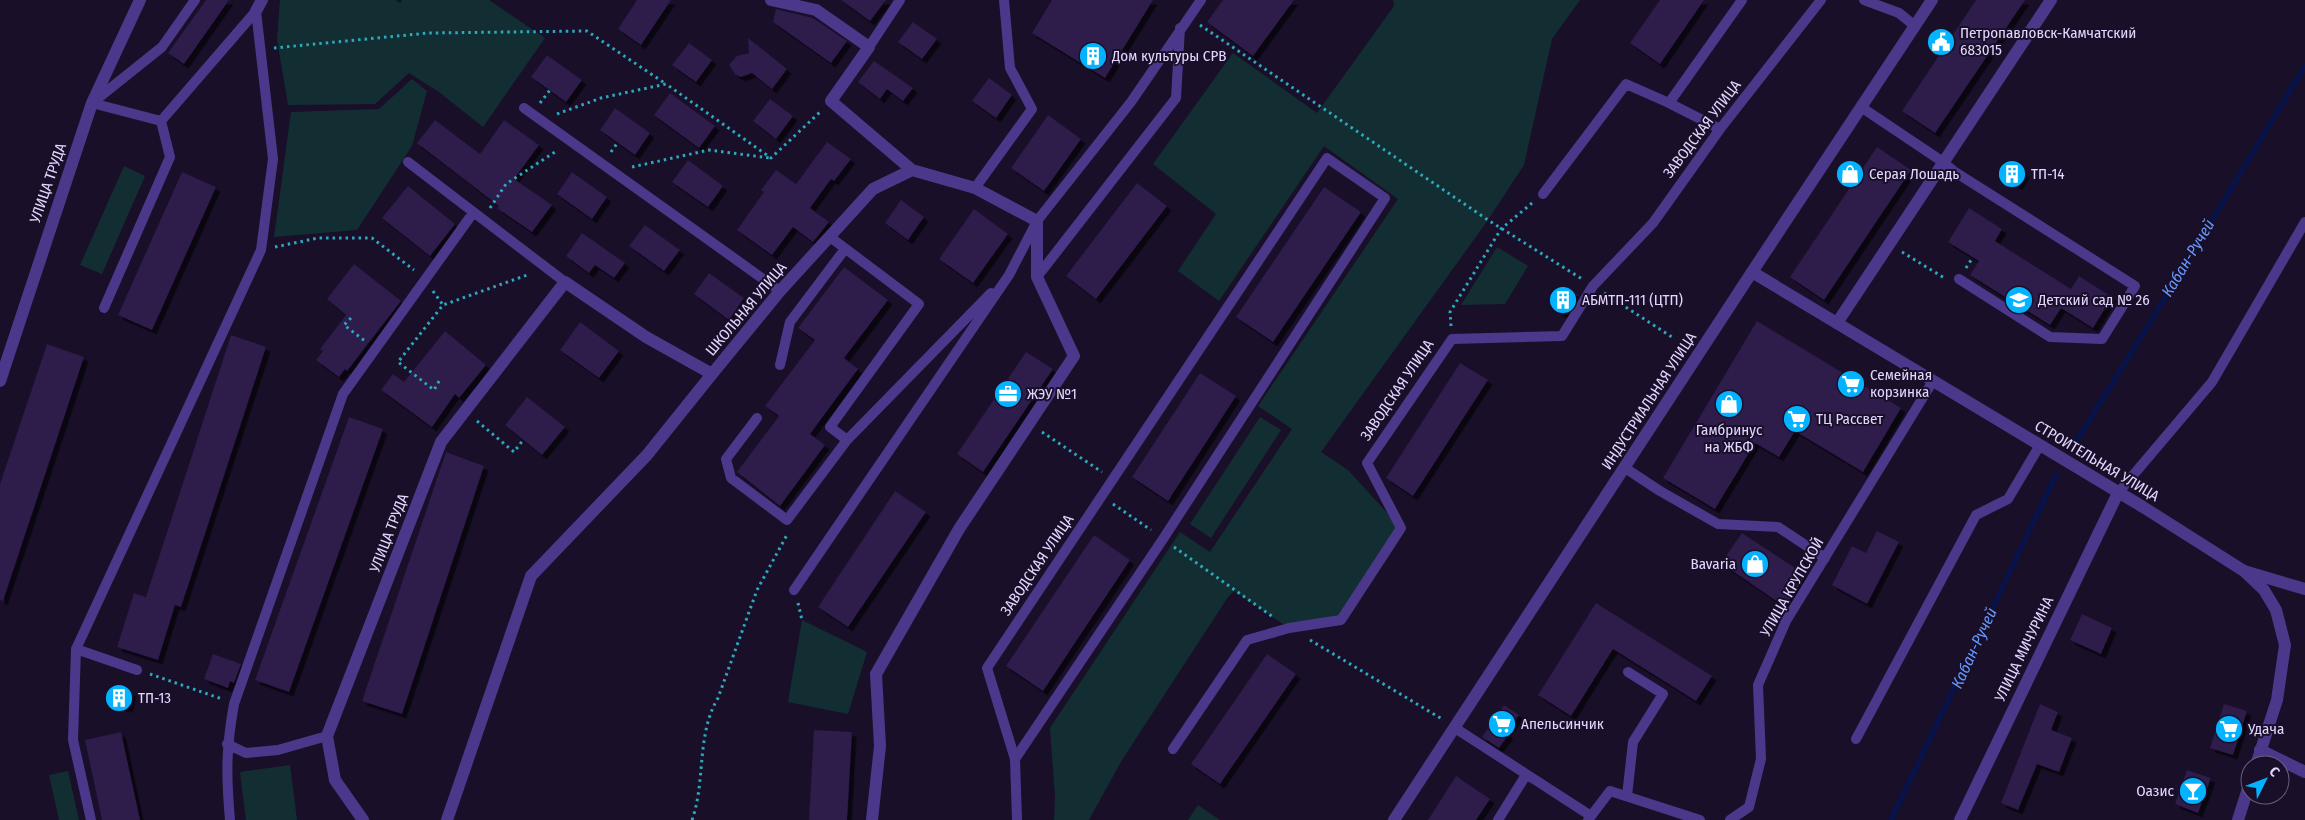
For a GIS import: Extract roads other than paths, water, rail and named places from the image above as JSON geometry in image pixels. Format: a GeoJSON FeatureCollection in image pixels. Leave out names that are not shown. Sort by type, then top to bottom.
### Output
{"type":"FeatureCollection","features":[{"type":"Feature","properties":{"kind":"street","name":"УЛИЦА ТРУДА"},"geometry":{"type":"LineString","coordinates":[[0,381],[2,369],[92,103],[140,0]]}},
{"type":"Feature","properties":{"kind":"street"},"geometry":{"type":"LineString","coordinates":[[771,0],[816,10],[869,47],[831,101],[912,170],[975,188],[1037,221],[1037,277],[1074,356],[959,529],[876,674],[880,746],[872,820]]}},
{"type":"Feature","properties":{"kind":"street","name":"ИНДУСТРИАЛЬНАЯ УЛИЦА"},"geometry":{"type":"LineString","coordinates":[[1394,820],[1932,0]]}},
{"type":"Feature","properties":{"kind":"street"},"geometry":{"type":"LineString","coordinates":[[1837,323],[2051,0]]}},
{"type":"Feature","properties":{"kind":"street","name":"ШКОЛЬНАЯ УЛИЦА"},"geometry":{"type":"LineString","coordinates":[[565,282],[646,338],[712,374],[780,292],[873,189],[912,170]]}},
{"type":"Feature","properties":{"kind":"street","name":"СТРОИТЕЛЬНАЯ УЛИЦА"},"geometry":{"type":"LineString","coordinates":[[1752,272],[2040,445],[2244,571],[2264,590],[2276,610],[2285,645],[2277,700],[2259,755]]}},
{"type":"Feature","properties":{"kind":"street","name":"УЛИЦА ТРУДА"},"geometry":{"type":"LineString","coordinates":[[327,736],[441,442],[565,282]]}},
{"type":"Feature","properties":{"kind":"street"},"geometry":{"type":"LineString","coordinates":[[447,820],[532,576],[648,455],[712,374]]}},
{"type":"Feature","properties":{"kind":"street","name":"УЛИЦА МИЧУРИНА"},"geometry":{"type":"LineString","coordinates":[[1960,820],[2118,493]]}},
{"type":"Feature","properties":{"kind":"street"},"geometry":{"type":"LineString","coordinates":[[2244,571],[2305,589]]}},
{"type":"Feature","properties":{"kind":"street"},"geometry":{"type":"LineString","coordinates":[[327,736],[335,780],[364,820]]}},
{"type":"Feature","properties":{"kind":"street"},"geometry":{"type":"LineString","coordinates":[[2260,750],[2305,772]]}},
{"type":"Feature","properties":{"kind":"street"},"geometry":{"type":"LineString","coordinates":[[2238,820],[2243,805]]}},
{"type":"Feature","properties":{"kind":"lane"},"geometry":{"type":"LineString","coordinates":[[92,103],[162,47],[195,0]]}},
{"type":"Feature","properties":{"kind":"lane"},"geometry":{"type":"LineString","coordinates":[[869,47],[900,0]]}},
{"type":"Feature","properties":{"kind":"lane"},"geometry":{"type":"LineString","coordinates":[[975,188],[1032,109],[1010,68],[1004,0]]}},
{"type":"Feature","properties":{"kind":"lane"},"geometry":{"type":"LineString","coordinates":[[794,590],[1009,275],[1037,221],[1131,102],[1200,0]]}},
{"type":"Feature","properties":{"kind":"lane"},"geometry":{"type":"LineString","coordinates":[[1669,103],[1742,0]]}},
{"type":"Feature","properties":{"kind":"lane","name":"ЗАВОДСКАЯ УЛИЦА"},"geometry":{"type":"LineString","coordinates":[[1173,749],[1247,640],[1289,628],[1341,620],[1401,528],[1367,464],[1452,339],[1562,336],[1593,286],[1653,222],[1720,129],[1821,0]]}},
{"type":"Feature","properties":{"kind":"lane"},"geometry":{"type":"LineString","coordinates":[[1864,0],[1899,14],[1915,26]]}},
{"type":"Feature","properties":{"kind":"lane"},"geometry":{"type":"LineString","coordinates":[[161,121],[259,5]]}},
{"type":"Feature","properties":{"kind":"lane"},"geometry":{"type":"LineString","coordinates":[[90,820],[73,740],[76,649],[261,250],[273,159],[260,50],[259,5]]}},
{"type":"Feature","properties":{"kind":"lane"},"geometry":{"type":"LineString","coordinates":[[1037,277],[1176,98],[1180,27]]}},
{"type":"Feature","properties":{"kind":"lane"},"geometry":{"type":"LineString","coordinates":[[1543,194],[1626,84],[1720,129]]}},
{"type":"Feature","properties":{"kind":"lane"},"geometry":{"type":"LineString","coordinates":[[92,103],[161,121]]}},
{"type":"Feature","properties":{"kind":"lane"},"geometry":{"type":"LineString","coordinates":[[1861,107],[1955,172],[2135,286],[2102,339],[2050,337],[1959,279]]}},
{"type":"Feature","properties":{"kind":"lane"},"geometry":{"type":"LineString","coordinates":[[524,108],[780,292]]}},
{"type":"Feature","properties":{"kind":"lane"},"geometry":{"type":"LineString","coordinates":[[104,308],[170,157],[161,121]]}},
{"type":"Feature","properties":{"kind":"lane","name":"ЗАВОДСКАЯ УЛИЦА"},"geometry":{"type":"LineString","coordinates":[[1015,759],[1163,539],[1385,198],[1328,158],[987,668],[1015,759],[1017,820]]}},
{"type":"Feature","properties":{"kind":"lane"},"geometry":{"type":"LineString","coordinates":[[408,162],[565,282]]}},
{"type":"Feature","properties":{"kind":"lane"},"geometry":{"type":"LineString","coordinates":[[230,820],[226,775],[227,744],[234,704],[343,394],[426,279],[478,217]]}},
{"type":"Feature","properties":{"kind":"lane"},"geometry":{"type":"LineString","coordinates":[[2118,493],[2212,382],[2305,222]]}},
{"type":"Feature","properties":{"kind":"lane"},"geometry":{"type":"LineString","coordinates":[[830,237],[919,304],[830,427],[847,440]]}},
{"type":"Feature","properties":{"kind":"lane"},"geometry":{"type":"LineString","coordinates":[[780,366],[790,322],[845,249]]}},
{"type":"Feature","properties":{"kind":"lane"},"geometry":{"type":"LineString","coordinates":[[757,418],[726,459],[731,478],[787,520],[847,440],[1009,275]]}},
{"type":"Feature","properties":{"kind":"lane","name":"УЛИЦА КРУПСКОЙ"},"geometry":{"type":"LineString","coordinates":[[1730,820],[1749,807],[1761,758],[1758,685],[1786,621],[1933,381]]}},
{"type":"Feature","properties":{"kind":"lane"},"geometry":{"type":"LineString","coordinates":[[1856,739],[1976,515],[2008,498],[2040,445]]}},
{"type":"Feature","properties":{"kind":"lane"},"geometry":{"type":"LineString","coordinates":[[1625,468],[1660,491],[1718,524],[1778,527],[1825,558]]}},
{"type":"Feature","properties":{"kind":"lane"},"geometry":{"type":"LineString","coordinates":[[76,649],[137,670]]}},
{"type":"Feature","properties":{"kind":"lane"},"geometry":{"type":"LineString","coordinates":[[1627,796],[1633,742],[1663,694],[1628,672]]}},
{"type":"Feature","properties":{"kind":"lane"},"geometry":{"type":"LineString","coordinates":[[1455,728],[1590,818],[1610,791],[1700,820]]}},
{"type":"Feature","properties":{"kind":"lane"},"geometry":{"type":"LineString","coordinates":[[227,744],[246,753],[278,750],[327,736]]}},
{"type":"Feature","properties":{"kind":"lane"},"geometry":{"type":"LineString","coordinates":[[1498,820],[1526,775]]}},
{"type":"Feature","properties":{"kind":"waterway","name":"Кабан-Ручей"},"geometry":{"type":"LineString","coordinates":[[2071,450],[2305,66]]}},
{"type":"Feature","properties":{"kind":"waterway","name":"Кабан-Ручей"},"geometry":{"type":"LineString","coordinates":[[1891,820],[2056,475]]}},
{"type":"Feature","properties":{"kind":"place","name":"Петропавловск-Камчатский 683015"},"geometry":{"type":"Point","coordinates":[1941,42]}},
{"type":"Feature","properties":{"kind":"place","name":"Дом культуры СРВ"},"geometry":{"type":"Point","coordinates":[1093,56]}},
{"type":"Feature","properties":{"kind":"place","name":"Серая Лошадь"},"geometry":{"type":"Point","coordinates":[1850,174]}},
{"type":"Feature","properties":{"kind":"place","name":"ТП-14"},"geometry":{"type":"Point","coordinates":[2012,174]}},
{"type":"Feature","properties":{"kind":"place","name":"АБМТП-111 (ЦТП)"},"geometry":{"type":"Point","coordinates":[1563,300]}},
{"type":"Feature","properties":{"kind":"place","name":"Детский сад № 26"},"geometry":{"type":"Point","coordinates":[2019,300]}},
{"type":"Feature","properties":{"kind":"place","name":"Семейная корзинка"},"geometry":{"type":"Point","coordinates":[1851,384]}},
{"type":"Feature","properties":{"kind":"place","name":"ЖЭУ №1"},"geometry":{"type":"Point","coordinates":[1008,394]}},
{"type":"Feature","properties":{"kind":"place","name":"Гамбринус на ЖБФ"},"geometry":{"type":"Point","coordinates":[1729,404]}},
{"type":"Feature","properties":{"kind":"place","name":"ТЦ Рассвет"},"geometry":{"type":"Point","coordinates":[1797,419]}},
{"type":"Feature","properties":{"kind":"place","name":"Bavaria"},"geometry":{"type":"Point","coordinates":[1755,564]}},
{"type":"Feature","properties":{"kind":"place","name":"ТП-13"},"geometry":{"type":"Point","coordinates":[119,698]}},
{"type":"Feature","properties":{"kind":"place","name":"Апельсинчик"},"geometry":{"type":"Point","coordinates":[1502,724]}},
{"type":"Feature","properties":{"kind":"place","name":"Удача"},"geometry":{"type":"Point","coordinates":[2229,729]}},
{"type":"Feature","properties":{"kind":"place","name":"Оазис"},"geometry":{"type":"Point","coordinates":[2193,791]}}]}
